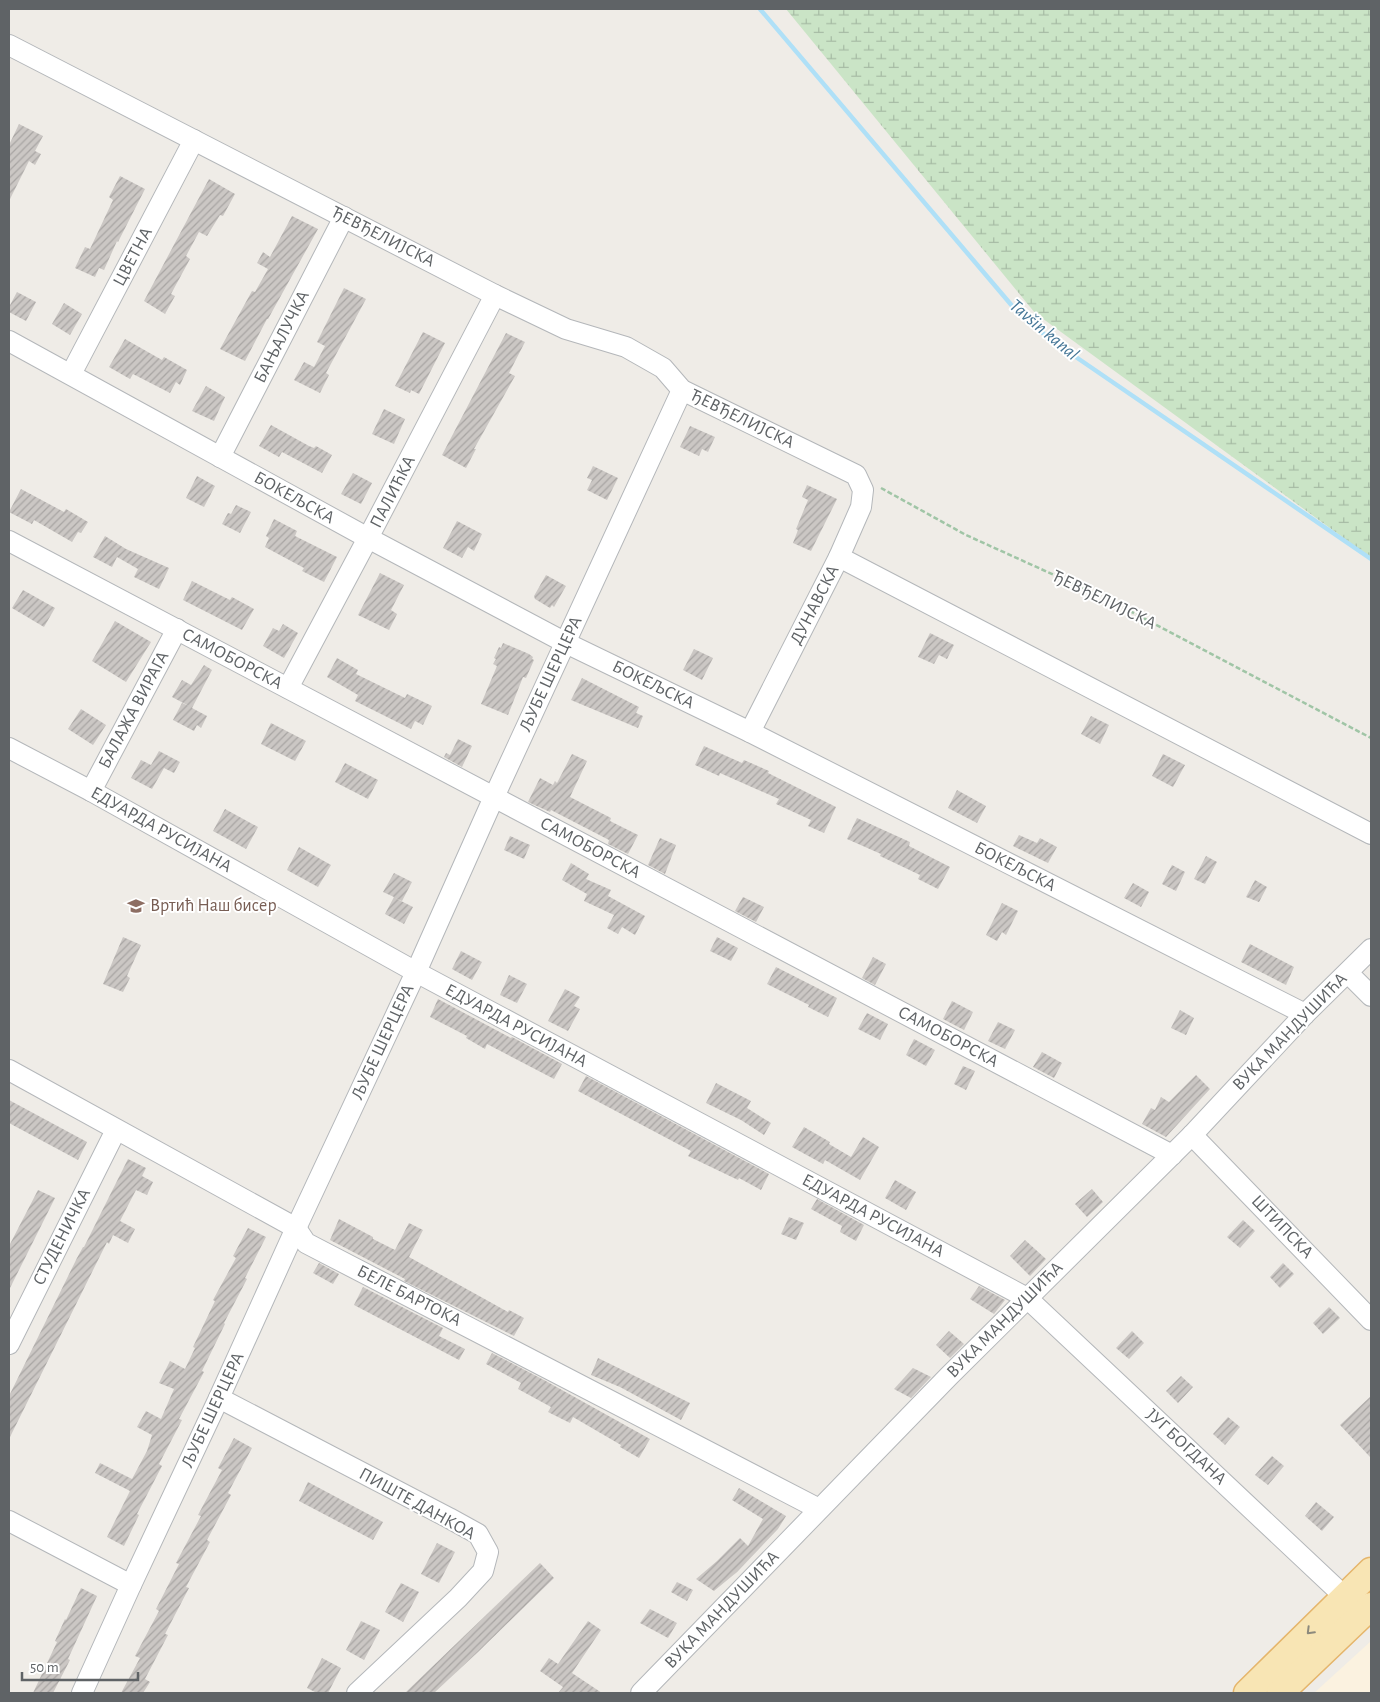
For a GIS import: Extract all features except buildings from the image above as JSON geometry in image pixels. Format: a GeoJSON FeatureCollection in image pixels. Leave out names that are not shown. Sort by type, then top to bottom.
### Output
{"type":"FeatureCollection","features":[{"type":"Feature","properties":{"kind":"main road"},"geometry":{"type":"LineString","coordinates":[[1280,1693],[1360,1606],[1371,1571]]}},
{"type":"Feature","properties":{"kind":"main road"},"geometry":{"type":"LineString","coordinates":[[1247,1693],[1360,1606]]}},
{"type":"Feature","properties":{"kind":"street","name":"ЂЕВЂЕЛИЈСКА"},"geometry":{"type":"LineString","coordinates":[[12,54],[194,140],[495,295],[566,329],[626,347],[663,368],[682,390],[856,475]]}},
{"type":"Feature","properties":{"kind":"street","name":"ЦВЕТНА"},"geometry":{"type":"LineString","coordinates":[[71,374],[194,140]]}},
{"type":"Feature","properties":{"kind":"street","name":"БАЊАЛУЧКА"},"geometry":{"type":"LineString","coordinates":[[220,457],[344,217]]}},
{"type":"Feature","properties":{"kind":"street","name":"ПАЛИЋКА"},"geometry":{"type":"LineString","coordinates":[[288,688],[495,295]]}},
{"type":"Feature","properties":{"kind":"street","name":"БОКЕЉСКА"},"geometry":{"type":"LineString","coordinates":[[9,341],[368,538],[566,643],[750,732],[1305,1014]]}},
{"type":"Feature","properties":{"kind":"street","name":"ЉУБЕ ШЕРЦЕРА"},"geometry":{"type":"LineString","coordinates":[[82,1693],[220,1398],[296,1228],[416,972],[494,797],[682,390]]}},
{"type":"Feature","properties":{"kind":"street","name":"ДУНАВСКА"},"geometry":{"type":"LineString","coordinates":[[750,732],[839,557],[861,507],[863,490],[856,475]]}},
{"type":"Feature","properties":{"kind":"street","name":"САМОБОРСКА"},"geometry":{"type":"LineString","coordinates":[[9,541],[1172,1155]]}},
{"type":"Feature","properties":{"kind":"street"},"geometry":{"type":"LineString","coordinates":[[839,557],[1371,834]]}},
{"type":"Feature","properties":{"kind":"street","name":"БАЛАЖА ВИРАГА"},"geometry":{"type":"LineString","coordinates":[[91,791],[176,629]]}},
{"type":"Feature","properties":{"kind":"street","name":"ЕДУАРДА РУСИЈАНА"},"geometry":{"type":"LineString","coordinates":[[9,748],[91,791],[416,972],[1027,1298]]}},
{"type":"Feature","properties":{"kind":"street","name":"ВУКА МАНДУШИЋА"},"geometry":{"type":"LineString","coordinates":[[641,1693],[1027,1298],[1192,1135],[1305,1014],[1371,949]]}},
{"type":"Feature","properties":{"kind":"street"},"geometry":{"type":"LineString","coordinates":[[1348,972],[1371,996]]}},
{"type":"Feature","properties":{"kind":"street","name":"БЕЛЕ БАРТОКА"},"geometry":{"type":"LineString","coordinates":[[9,1070],[296,1228],[306,1243],[819,1509]]}},
{"type":"Feature","properties":{"kind":"street","name":"СТУДЕНИЧКА"},"geometry":{"type":"LineString","coordinates":[[9,1344],[116,1130]]}},
{"type":"Feature","properties":{"kind":"street","name":"ШТИПСКА"},"geometry":{"type":"LineString","coordinates":[[1192,1135],[1371,1320]]}},
{"type":"Feature","properties":{"kind":"street","name":"ЈУГ БОГДАНА"},"geometry":{"type":"LineString","coordinates":[[1027,1298],[1360,1606]]}},
{"type":"Feature","properties":{"kind":"street","name":"ПИШТЕ ДАНКОА"},"geometry":{"type":"LineString","coordinates":[[220,1398],[478,1534],[488,1552],[483,1571],[458,1598],[356,1693]]}},
{"type":"Feature","properties":{"kind":"street"},"geometry":{"type":"LineString","coordinates":[[9,1521],[131,1585]]}},
{"type":"Feature","properties":{"kind":"path","name":"ЂЕВЂЕЛИЈСКА"},"geometry":{"type":"LineString","coordinates":[[856,475],[966,535],[1107,599],[1371,738]]}},
{"type":"Feature","properties":{"kind":"shaded area"},"geometry":{"type":"Polygon","coordinates":[[[1371,1641],[1371,1693],[1314,1693],[1371,1641]]]}},
{"type":"Feature","properties":{"kind":"green space"},"geometry":{"type":"Polygon","coordinates":[[[786,9],[1371,9],[1371,558],[1035,313],[786,9]]]}},
{"type":"Feature","properties":{"kind":"waterway","name":"Tavšin kanal"},"geometry":{"type":"LineString","coordinates":[[760,9],[1019,314],[1054,342],[1371,559]]}},
{"type":"Feature","properties":{"kind":"place","name":"Вртић Наш бисер"},"geometry":{"type":"Point","coordinates":[136,906]}}]}
